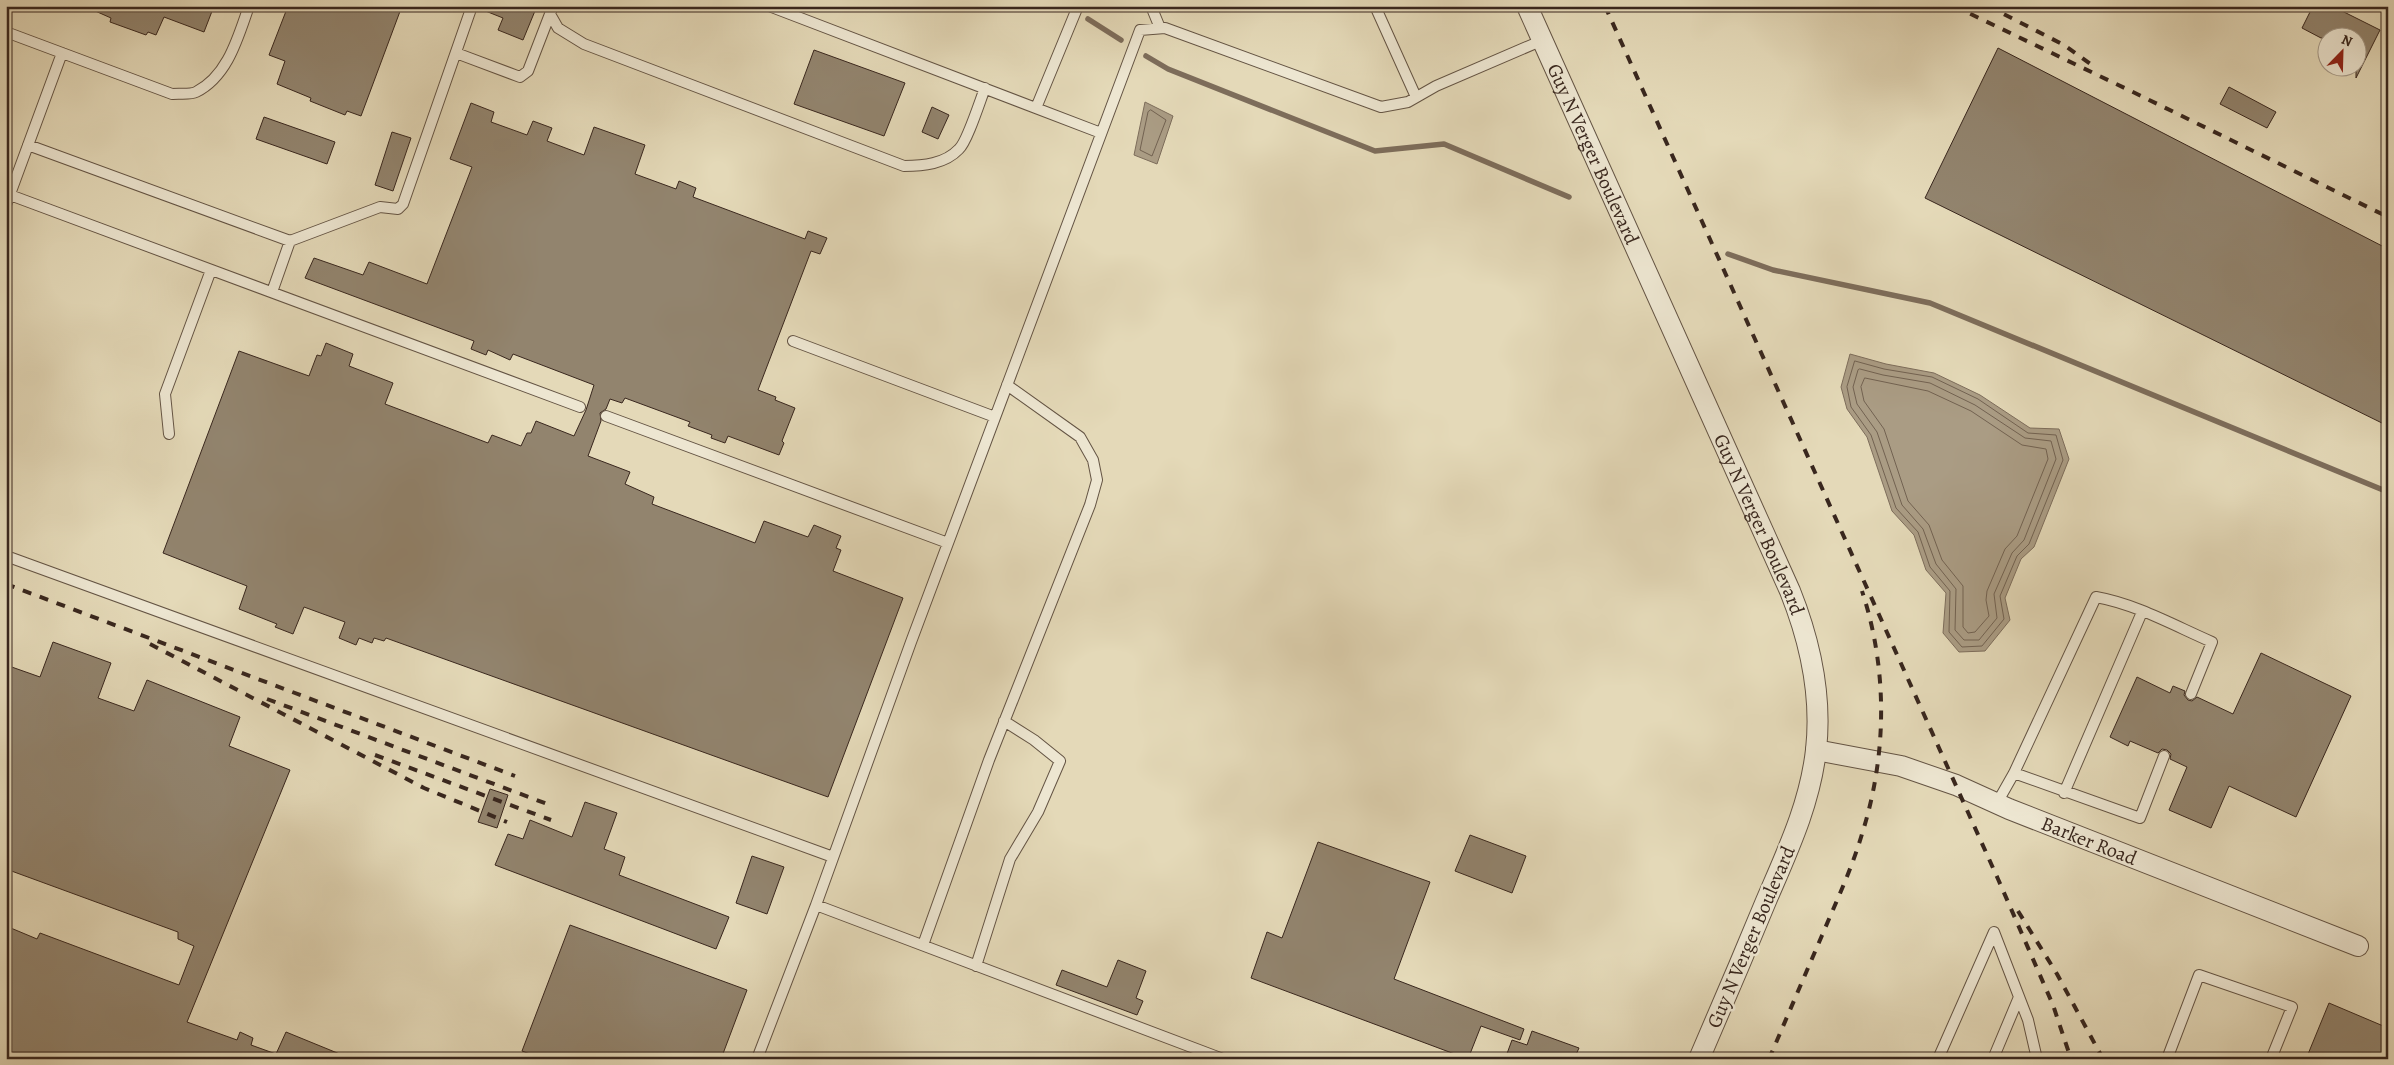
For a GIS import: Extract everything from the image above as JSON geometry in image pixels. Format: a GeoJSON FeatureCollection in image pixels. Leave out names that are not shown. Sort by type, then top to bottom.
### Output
{"type":"FeatureCollection","features":[{"type":"Feature","properties":{"kind":"street","name":"Guy N Verger Boulevard"},"geometry":{"type":"LineString","coordinates":[[1527,6],[1803,625],[1813,668],[1817,707],[1816,750],[1810,782],[1798,825],[1699,1059]]}},
{"type":"Feature","properties":{"kind":"street","name":"Barker Road"},"geometry":{"type":"LineString","coordinates":[[1816,750],[1901,766],[1956,785],[1996,803],[2358,946]]}},
{"type":"Feature","properties":{"kind":"lane"},"geometry":{"type":"LineString","coordinates":[[6,32],[172,94],[195,92],[218,75],[234,47],[249,6]]}},
{"type":"Feature","properties":{"kind":"lane"},"geometry":{"type":"LineString","coordinates":[[28,145],[290,241],[380,206],[398,209],[403,204],[472,6]]}},
{"type":"Feature","properties":{"kind":"lane"},"geometry":{"type":"LineString","coordinates":[[769,6],[1101,133]]}},
{"type":"Feature","properties":{"kind":"lane"},"geometry":{"type":"LineString","coordinates":[[1036,108],[1078,6]]}},
{"type":"Feature","properties":{"kind":"lane"},"geometry":{"type":"LineString","coordinates":[[1151,6],[1160,28]]}},
{"type":"Feature","properties":{"kind":"lane"},"geometry":{"type":"LineString","coordinates":[[1375,6],[1416,97]]}},
{"type":"Feature","properties":{"kind":"lane"},"geometry":{"type":"LineString","coordinates":[[456,53],[520,77],[528,71],[551,10]]}},
{"type":"Feature","properties":{"kind":"lane"},"geometry":{"type":"LineString","coordinates":[[551,10],[558,28],[584,44],[904,166],[921,166],[941,161],[960,149],[985,88]]}},
{"type":"Feature","properties":{"kind":"lane"},"geometry":{"type":"LineString","coordinates":[[757,1059],[816,905],[948,543],[1140,30],[1165,28],[1381,107],[1408,102],[1436,86],[1542,40]]}},
{"type":"Feature","properties":{"kind":"lane"},"geometry":{"type":"LineString","coordinates":[[62,53],[8,200],[272,292],[580,407]]}},
{"type":"Feature","properties":{"kind":"lane"},"geometry":{"type":"LineString","coordinates":[[272,292],[290,241]]}},
{"type":"Feature","properties":{"kind":"lane"},"geometry":{"type":"LineString","coordinates":[[169,434],[165,394],[211,270]]}},
{"type":"Feature","properties":{"kind":"lane"},"geometry":{"type":"LineString","coordinates":[[793,341],[995,417]]}},
{"type":"Feature","properties":{"kind":"lane"},"geometry":{"type":"LineString","coordinates":[[923,945],[1004,721],[1090,505],[1097,480],[1094,460],[1080,437],[1007,385]]}},
{"type":"Feature","properties":{"kind":"lane"},"geometry":{"type":"LineString","coordinates":[[606,416],[948,543]]}},
{"type":"Feature","properties":{"kind":"lane"},"geometry":{"type":"LineString","coordinates":[[6,556],[833,857]]}},
{"type":"Feature","properties":{"kind":"lane"},"geometry":{"type":"LineString","coordinates":[[1996,803],[2014,773],[2096,597],[2142,612],[2212,642],[2191,694]]}},
{"type":"Feature","properties":{"kind":"lane"},"geometry":{"type":"LineString","coordinates":[[2064,793],[2142,612]]}},
{"type":"Feature","properties":{"kind":"lane"},"geometry":{"type":"LineString","coordinates":[[976,966],[1010,858],[1038,812],[1060,760],[1034,740],[1004,721]]}},
{"type":"Feature","properties":{"kind":"lane"},"geometry":{"type":"LineString","coordinates":[[2014,773],[2064,793],[2140,818],[2164,756]]}},
{"type":"Feature","properties":{"kind":"lane"},"geometry":{"type":"LineString","coordinates":[[816,905],[1223,1059]]}},
{"type":"Feature","properties":{"kind":"lane"},"geometry":{"type":"LineString","coordinates":[[1938,1059],[1994,932],[2028,1020],[2037,1059]]}},
{"type":"Feature","properties":{"kind":"lane"},"geometry":{"type":"LineString","coordinates":[[2168,1059],[2199,975],[2292,1007],[2271,1059]]}},
{"type":"Feature","properties":{"kind":"lane"},"geometry":{"type":"LineString","coordinates":[[1993,1059],[2019,997]]}},
{"type":"Feature","properties":{"kind":"water"},"geometry":{"type":"Polygon","coordinates":[[[1145,102],[1173,116],[1157,164],[1134,155],[1145,102]]]}},
{"type":"Feature","properties":{"kind":"water"},"geometry":{"type":"Polygon","coordinates":[[[1850,354],[1886,364],[1934,373],[1980,395],[2030,428],[2059,429],[2069,459],[2034,547],[2021,559],[2005,598],[2010,620],[1985,651],[1959,652],[1943,633],[1946,593],[1926,570],[1914,535],[1892,511],[1867,437],[1847,409],[1841,387],[1850,354]]]}},
{"type":"Feature","properties":{"kind":"building"},"geometry":{"type":"Polygon","coordinates":[[[84,6],[214,6],[204,32],[164,17],[156,35],[148,32],[146,35],[110,22],[111,18],[84,6]]]}},
{"type":"Feature","properties":{"kind":"building"},"geometry":{"type":"Polygon","coordinates":[[[288,6],[402,6],[361,116],[347,111],[345,115],[310,101],[311,98],[277,84],[285,61],[269,55],[288,6]]]}},
{"type":"Feature","properties":{"kind":"building"},"geometry":{"type":"Polygon","coordinates":[[[479,6],[537,6],[523,40],[498,30],[503,18],[478,8],[479,6]]]}},
{"type":"Feature","properties":{"kind":"building"},"geometry":{"type":"Polygon","coordinates":[[[2313,6],[2332,6],[2380,30],[2366,58],[2366,28],[2316,28],[2316,35],[2302,28],[2313,6]]]}},
{"type":"Feature","properties":{"kind":"building"},"geometry":{"type":"Polygon","coordinates":[[[1998,48],[2388,249],[2388,426],[1925,198],[1998,48]]]}},
{"type":"Feature","properties":{"kind":"building"},"geometry":{"type":"Polygon","coordinates":[[[814,50],[905,83],[884,136],[794,104],[814,50]]]}},
{"type":"Feature","properties":{"kind":"building"},"geometry":{"type":"Polygon","coordinates":[[[2229,87],[2276,112],[2267,128],[2220,104],[2229,87]]]}},
{"type":"Feature","properties":{"kind":"building"},"geometry":{"type":"Polygon","coordinates":[[[471,103],[494,112],[491,122],[527,135],[533,121],[552,128],[547,141],[584,155],[594,127],[645,145],[635,174],[676,189],[679,181],[696,188],[693,197],[805,239],[808,231],[827,238],[820,254],[811,251],[758,390],[776,397],[775,400],[795,408],[782,441],[784,443],[779,455],[728,436],[725,443],[711,438],[712,435],[688,426],[690,422],[625,398],[622,403],[610,399],[606,409],[600,413],[601,421],[588,456],[630,472],[625,484],[654,497],[652,504],[755,543],[764,521],[808,537],[814,525],[841,536],[836,548],[841,550],[833,571],[903,598],[828,797],[386,638],[384,641],[374,638],[372,643],[359,638],[356,645],[339,638],[345,622],[304,607],[293,634],[275,627],[277,624],[239,609],[247,586],[163,553],[239,351],[309,376],[317,355],[321,356],[326,343],[353,354],[349,366],[393,383],[385,404],[488,443],[492,435],[521,446],[527,433],[531,433],[536,421],[574,436],[586,410],[594,385],[513,354],[510,360],[488,350],[486,355],[471,349],[474,341],[305,278],[314,258],[363,275],[369,262],[427,284],[472,167],[450,159],[471,103]]]}},
{"type":"Feature","properties":{"kind":"building"},"geometry":{"type":"Polygon","coordinates":[[[932,107],[949,115],[938,139],[922,132],[932,107]]]}},
{"type":"Feature","properties":{"kind":"building"},"geometry":{"type":"Polygon","coordinates":[[[264,117],[335,142],[327,164],[256,139],[264,117]]]}},
{"type":"Feature","properties":{"kind":"building"},"geometry":{"type":"Polygon","coordinates":[[[392,132],[411,138],[393,191],[375,185],[392,132]]]}},
{"type":"Feature","properties":{"kind":"building"},"geometry":{"type":"Polygon","coordinates":[[[53,642],[111,663],[98,698],[134,711],[147,680],[240,717],[229,746],[290,770],[187,1022],[237,1040],[240,1032],[253,1038],[251,1045],[276,1054],[286,1032],[352,1059],[6,1059],[6,926],[37,939],[40,933],[179,985],[194,946],[178,939],[178,932],[6,869],[6,665],[40,677],[53,642]]]}},
{"type":"Feature","properties":{"kind":"building"},"geometry":{"type":"Polygon","coordinates":[[[2261,653],[2351,696],[2296,817],[2229,786],[2211,828],[2169,810],[2187,767],[2170,759],[2171,754],[2167,750],[2162,749],[2158,753],[2130,741],[2128,746],[2110,737],[2137,677],[2170,693],[2173,686],[2185,691],[2184,695],[2188,700],[2192,701],[2197,697],[2233,714],[2261,653]]]}},
{"type":"Feature","properties":{"kind":"building"},"geometry":{"type":"Polygon","coordinates":[[[490,789],[508,795],[497,828],[478,822],[490,789]]]}},
{"type":"Feature","properties":{"kind":"building"},"geometry":{"type":"Polygon","coordinates":[[[585,802],[617,813],[604,849],[625,857],[619,875],[729,917],[716,949],[495,865],[508,834],[523,839],[530,820],[572,837],[585,802]]]}},
{"type":"Feature","properties":{"kind":"building"},"geometry":{"type":"Polygon","coordinates":[[[1470,835],[1526,856],[1512,893],[1455,871],[1470,835]]]}},
{"type":"Feature","properties":{"kind":"building"},"geometry":{"type":"Polygon","coordinates":[[[1318,842],[1430,882],[1394,979],[1524,1029],[1520,1040],[1481,1026],[1468,1059],[1251,978],[1267,932],[1282,938],[1318,842]]]}},
{"type":"Feature","properties":{"kind":"building"},"geometry":{"type":"Polygon","coordinates":[[[752,856],[784,867],[767,914],[736,903],[752,856]]]}},
{"type":"Feature","properties":{"kind":"building"},"geometry":{"type":"Polygon","coordinates":[[[570,925],[747,990],[721,1059],[543,1059],[522,1051],[570,925]]]}},
{"type":"Feature","properties":{"kind":"building"},"geometry":{"type":"Polygon","coordinates":[[[1118,960],[1146,971],[1136,998],[1143,1001],[1137,1015],[1056,985],[1062,970],[1107,987],[1118,960]]]}},
{"type":"Feature","properties":{"kind":"building"},"geometry":{"type":"Polygon","coordinates":[[[2329,1003],[2388,1028],[2388,1059],[2306,1059],[2329,1003]]]}},
{"type":"Feature","properties":{"kind":"building"},"geometry":{"type":"Polygon","coordinates":[[[1532,1031],[1579,1048],[1574,1059],[1505,1059],[1512,1040],[1527,1045],[1532,1031]]]}},
{"type":"Feature","properties":{"kind":"waterway"},"geometry":{"type":"LineString","coordinates":[[1088,19],[1121,40]]}},
{"type":"Feature","properties":{"kind":"waterway"},"geometry":{"type":"LineString","coordinates":[[1146,56],[1168,69],[1375,151],[1444,144],[1569,197]]}},
{"type":"Feature","properties":{"kind":"waterway"},"geometry":{"type":"LineString","coordinates":[[1728,254],[1773,270],[1930,303],[2388,492]]}},
{"type":"Feature","properties":{"kind":"railway"},"geometry":{"type":"LineString","coordinates":[[1605,6],[1998,879],[2053,1005],[2071,1059]]}},
{"type":"Feature","properties":{"kind":"railway"},"geometry":{"type":"LineString","coordinates":[[1954,6],[2388,217]]}},
{"type":"Feature","properties":{"kind":"railway"},"geometry":{"type":"LineString","coordinates":[[1988,6],[2064,45],[2096,68]]}},
{"type":"Feature","properties":{"kind":"railway"},"geometry":{"type":"LineString","coordinates":[[6,584],[515,776]]}},
{"type":"Feature","properties":{"kind":"railway"},"geometry":{"type":"LineString","coordinates":[[1769,1059],[1849,872],[1870,804],[1876,774],[1880,743],[1880,682],[1876,651],[1862,591]]}},
{"type":"Feature","properties":{"kind":"railway"},"geometry":{"type":"LineString","coordinates":[[150,644],[424,788],[507,822]]}},
{"type":"Feature","properties":{"kind":"railway"},"geometry":{"type":"LineString","coordinates":[[267,699],[550,805]]}},
{"type":"Feature","properties":{"kind":"railway"},"geometry":{"type":"LineString","coordinates":[[375,755],[551,820]]}},
{"type":"Feature","properties":{"kind":"railway"},"geometry":{"type":"LineString","coordinates":[[2018,911],[2057,974],[2103,1059]]}}]}
